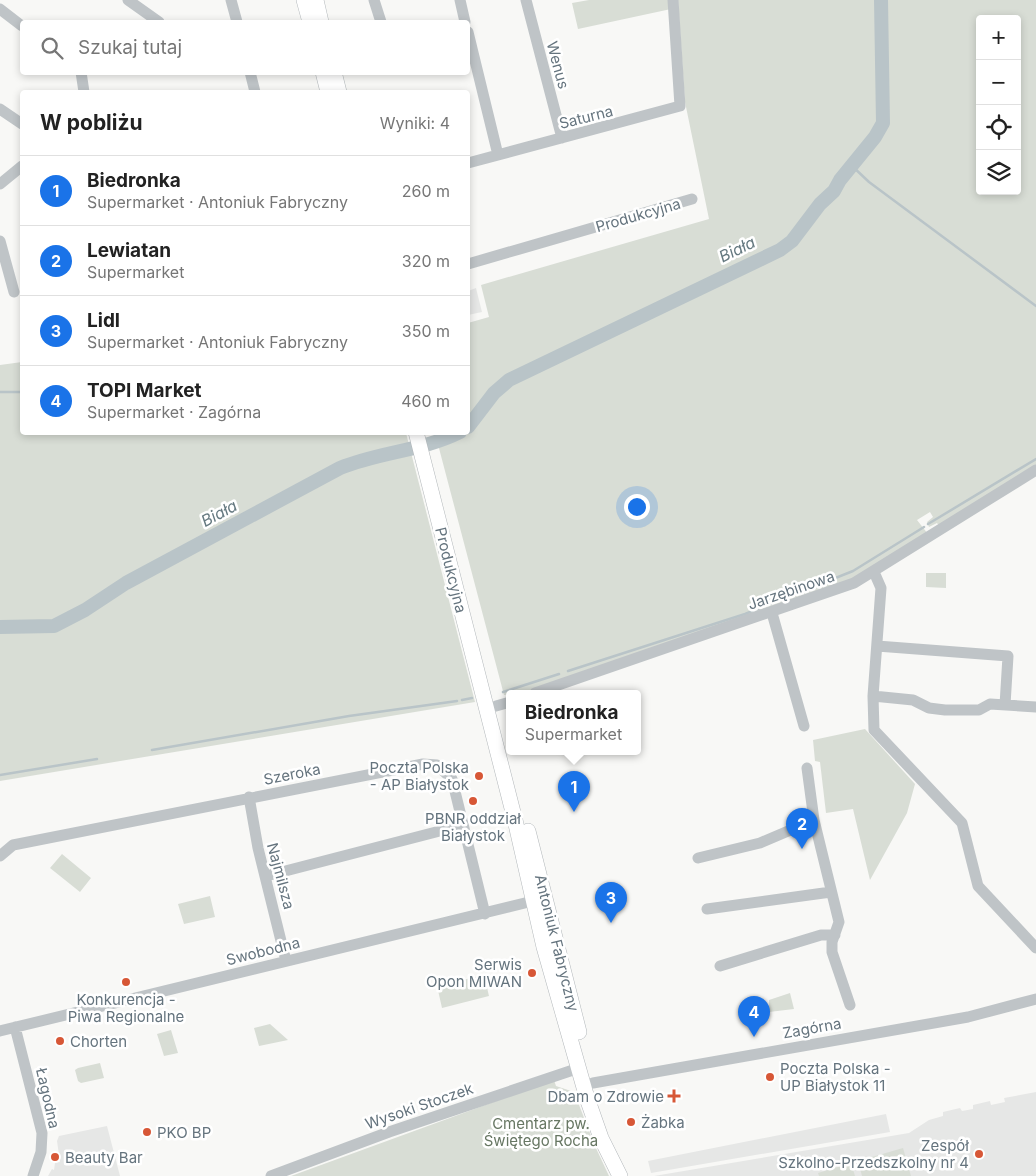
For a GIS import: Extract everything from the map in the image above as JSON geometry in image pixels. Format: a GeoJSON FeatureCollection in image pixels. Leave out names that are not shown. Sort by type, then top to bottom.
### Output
{"type":"FeatureCollection","features":[{"type":"Feature","properties":{"kind":"main road"},"geometry":{"type":"LineString","coordinates":[[309,0],[310,20]]}},
{"type":"Feature","properties":{"kind":"main road"},"geometry":{"type":"LineString","coordinates":[[309,0],[320,20]]}},
{"type":"Feature","properties":{"kind":"main road"},"geometry":{"type":"LineString","coordinates":[[324,75],[328,90]]}},
{"type":"Feature","properties":{"kind":"main road"},"geometry":{"type":"LineString","coordinates":[[335,75],[338,90]]}},
{"type":"Feature","properties":{"kind":"main road","name":"Produkcyjna"},"geometry":{"type":"LineString","coordinates":[[421,435],[498,705]]}},
{"type":"Feature","properties":{"kind":"main road","name":"Antoniuk Fabryczny"},"geometry":{"type":"LineString","coordinates":[[498,705],[506,743]]}},
{"type":"Feature","properties":{"kind":"main road","name":"Antoniuk Fabryczny"},"geometry":{"type":"LineString","coordinates":[[509,755],[539,899],[579,1068],[601,1138],[620,1176]]}},
{"type":"Feature","properties":{"kind":"main road","name":"Antoniuk Fabryczny"},"geometry":{"type":"LineString","coordinates":[[539,899],[593,1083],[610,1132],[630,1176]]}},
{"type":"Feature","properties":{"kind":"street"},"geometry":{"type":"LineString","coordinates":[[128,0],[156,20]]}},
{"type":"Feature","properties":{"kind":"street"},"geometry":{"type":"LineString","coordinates":[[231,0],[236,20]]}},
{"type":"Feature","properties":{"kind":"street"},"geometry":{"type":"LineString","coordinates":[[374,0],[380,20]]}},
{"type":"Feature","properties":{"kind":"street"},"geometry":{"type":"LineString","coordinates":[[460,0],[465,20]]}},
{"type":"Feature","properties":{"kind":"street","name":"Wenus"},"geometry":{"type":"LineString","coordinates":[[526,0],[562,138]]}},
{"type":"Feature","properties":{"kind":"street","name":"Saturna"},"geometry":{"type":"LineString","coordinates":[[470,162],[680,106],[673,0]]}},
{"type":"Feature","properties":{"kind":"street"},"geometry":{"type":"LineString","coordinates":[[0,9],[20,24]]}},
{"type":"Feature","properties":{"kind":"street"},"geometry":{"type":"LineString","coordinates":[[470,40],[498,154]]}},
{"type":"Feature","properties":{"kind":"street"},"geometry":{"type":"LineString","coordinates":[[81,75],[84,90]]}},
{"type":"Feature","properties":{"kind":"street"},"geometry":{"type":"LineString","coordinates":[[251,75],[254,90]]}},
{"type":"Feature","properties":{"kind":"street"},"geometry":{"type":"LineString","coordinates":[[0,109],[20,123]]}},
{"type":"Feature","properties":{"kind":"street"},"geometry":{"type":"LineString","coordinates":[[0,184],[20,168]]}},
{"type":"Feature","properties":{"kind":"street","name":"Produkcyjna"},"geometry":{"type":"LineString","coordinates":[[470,263],[692,199]]}},
{"type":"Feature","properties":{"kind":"street"},"geometry":{"type":"LineString","coordinates":[[0,241],[14,292]]}},
{"type":"Feature","properties":{"kind":"street","name":"Jarzębinowa"},"geometry":{"type":"LineString","coordinates":[[544,690],[772,613],[854,583],[1036,470]]}},
{"type":"Feature","properties":{"kind":"street"},"geometry":{"type":"LineString","coordinates":[[874,572],[881,588],[873,696],[873,724],[877,734],[963,825],[978,886],[1036,948]]}},
{"type":"Feature","properties":{"kind":"street"},"geometry":{"type":"LineString","coordinates":[[772,613],[804,726]]}},
{"type":"Feature","properties":{"kind":"street"},"geometry":{"type":"LineString","coordinates":[[877,646],[1008,656],[1004,705]]}},
{"type":"Feature","properties":{"kind":"street"},"geometry":{"type":"LineString","coordinates":[[873,696],[913,700],[932,709],[945,710],[979,710],[990,704],[1036,708]]}},
{"type":"Feature","properties":{"kind":"street","name":"Szeroka"},"geometry":{"type":"LineString","coordinates":[[0,856],[13,845],[423,764],[437,765],[452,780],[485,914]]}},
{"type":"Feature","properties":{"kind":"street"},"geometry":{"type":"LineString","coordinates":[[807,768],[814,820],[839,922],[832,942],[832,952],[850,1005]]}},
{"type":"Feature","properties":{"kind":"street","name":"Najmilsza"},"geometry":{"type":"LineString","coordinates":[[249,797],[286,961]]}},
{"type":"Feature","properties":{"kind":"street"},"geometry":{"type":"LineString","coordinates":[[698,858],[760,843],[814,820]]}},
{"type":"Feature","properties":{"kind":"street"},"geometry":{"type":"LineString","coordinates":[[266,876],[463,824]]}},
{"type":"Feature","properties":{"kind":"street"},"geometry":{"type":"LineString","coordinates":[[707,909],[832,892]]}},
{"type":"Feature","properties":{"kind":"street","name":"Swobodna"},"geometry":{"type":"LineString","coordinates":[[0,1031],[485,914],[539,899]]}},
{"type":"Feature","properties":{"kind":"street"},"geometry":{"type":"LineString","coordinates":[[720,966],[821,936],[835,935]]}},
{"type":"Feature","properties":{"kind":"street","name":"Zagórna"},"geometry":{"type":"LineString","coordinates":[[593,1083],[859,1034],[968,1017],[1036,999]]}},
{"type":"Feature","properties":{"kind":"street","name":"Łagodna"},"geometry":{"type":"LineString","coordinates":[[15,1027],[42,1133],[40,1158],[33,1176]]}},
{"type":"Feature","properties":{"kind":"street","name":"Wysoki Stoczek"},"geometry":{"type":"LineString","coordinates":[[271,1176],[389,1132],[579,1068]]}},
{"type":"Feature","properties":{"kind":"shaded area"},"geometry":{"type":"Polygon","coordinates":[[[476,288],[482,312],[470,315],[470,290],[476,288]]]}},
{"type":"Feature","properties":{"kind":"shaded area"},"geometry":{"type":"Polygon","coordinates":[[[1036,1092],[1036,1176],[654,1176],[909,1133],[929,1120],[943,1116],[943,1112],[960,1108],[962,1111],[973,1109],[973,1105],[990,1101],[991,1105],[1005,1102],[1004,1098],[1036,1092]]]}},
{"type":"Feature","properties":{"kind":"shaded area"},"geometry":{"type":"Polygon","coordinates":[[[886,1114],[890,1132],[651,1173],[648,1161],[886,1114]]]}},
{"type":"Feature","properties":{"kind":"shaded area"},"geometry":{"type":"Polygon","coordinates":[[[107,1126],[120,1176],[48,1176],[52,1169],[54,1170],[55,1163],[60,1162],[57,1141],[59,1136],[107,1126]]]}},
{"type":"Feature","properties":{"kind":"green space"},"geometry":{"type":"Polygon","coordinates":[[[589,0],[669,0],[671,9],[578,29],[572,3],[589,0]]]}},
{"type":"Feature","properties":{"kind":"green space"},"geometry":{"type":"Polygon","coordinates":[[[678,0],[1036,0],[1036,466],[939,526],[937,523],[929,527],[927,522],[933,517],[930,512],[917,520],[928,534],[851,580],[531,690],[506,690],[506,695],[504,695],[436,435],[470,435],[470,322],[489,317],[481,285],[709,219],[685,102],[678,0]]]}},
{"type":"Feature","properties":{"kind":"green space"},"geometry":{"type":"Polygon","coordinates":[[[20,362],[20,435],[407,435],[475,702],[0,781],[0,365],[20,362]]]}},
{"type":"Feature","properties":{"kind":"green space"},"geometry":{"type":"Polygon","coordinates":[[[926,573],[946,573],[946,588],[926,587],[926,573]]]}},
{"type":"Feature","properties":{"kind":"green space"},"geometry":{"type":"Polygon","coordinates":[[[865,729],[915,784],[907,813],[870,880],[853,809],[826,813],[820,762],[815,761],[813,740],[865,729]]]}},
{"type":"Feature","properties":{"kind":"green space"},"geometry":{"type":"Polygon","coordinates":[[[62,854],[91,878],[80,892],[50,868],[62,854]]]}},
{"type":"Feature","properties":{"kind":"green space"},"geometry":{"type":"Polygon","coordinates":[[[210,896],[215,917],[184,924],[178,904],[210,896]]]}},
{"type":"Feature","properties":{"kind":"green space"},"geometry":{"type":"Polygon","coordinates":[[[484,975],[489,996],[442,1008],[437,986],[484,975]]]}},
{"type":"Feature","properties":{"kind":"green space"},"geometry":{"type":"Polygon","coordinates":[[[790,993],[794,1009],[769,1012],[769,1000],[790,993]]]}},
{"type":"Feature","properties":{"kind":"green space"},"geometry":{"type":"Polygon","coordinates":[[[270,1024],[288,1040],[259,1046],[254,1028],[270,1024]]]}},
{"type":"Feature","properties":{"kind":"green space"},"geometry":{"type":"Polygon","coordinates":[[[171,1030],[178,1053],[164,1056],[157,1034],[171,1030]]]}},
{"type":"Feature","properties":{"kind":"green space"},"geometry":{"type":"Polygon","coordinates":[[[100,1063],[104,1078],[81,1083],[78,1081],[75,1070],[100,1063]]]}},
{"type":"Feature","properties":{"kind":"green space","name":"Cmentarz pw. Świętego Rocha"},"geometry":{"type":"Polygon","coordinates":[[[554,1080],[556,1086],[574,1092],[609,1176],[291,1176],[554,1080]]]}},
{"type":"Feature","properties":{"kind":"green space"},"geometry":{"type":"Polygon","coordinates":[[[903,1148],[911,1176],[862,1176],[858,1161],[903,1148]]]}},
{"type":"Feature","properties":{"kind":"green space"},"geometry":{"type":"Polygon","coordinates":[[[851,1163],[855,1176],[819,1176],[818,1173],[851,1163]]]}},
{"type":"Feature","properties":{"kind":"waterway","name":"Biała"},"geometry":{"type":"LineString","coordinates":[[470,424],[494,393],[509,380],[780,250],[792,241],[820,204],[834,191],[840,180],[875,137],[883,123],[881,0]]}},
{"type":"Feature","properties":{"kind":"waterway"},"geometry":{"type":"LineString","coordinates":[[851,165],[869,182],[1036,306]]}},
{"type":"Feature","properties":{"kind":"waterway"},"geometry":{"type":"LineString","coordinates":[[0,392],[20,392]]}},
{"type":"Feature","properties":{"kind":"waterway","name":"Biała"},"geometry":{"type":"LineString","coordinates":[[0,627],[54,626],[85,610],[126,583],[340,468],[370,458],[416,448],[453,435]]}},
{"type":"Feature","properties":{"kind":"waterway"},"geometry":{"type":"LineString","coordinates":[[928,524],[1036,459]]}},
{"type":"Feature","properties":{"kind":"waterway"},"geometry":{"type":"LineString","coordinates":[[568,671],[745,614],[853,571],[924,527]]}},
{"type":"Feature","properties":{"kind":"waterway"},"geometry":{"type":"LineString","coordinates":[[509,690],[559,674]]}},
{"type":"Feature","properties":{"kind":"waterway"},"geometry":{"type":"LineString","coordinates":[[462,700],[472,698]]}},
{"type":"Feature","properties":{"kind":"waterway"},"geometry":{"type":"LineString","coordinates":[[152,750],[349,716],[457,701]]}},
{"type":"Feature","properties":{"kind":"waterway"},"geometry":{"type":"LineString","coordinates":[[0,775],[97,759]]}},
{"type":"Feature","properties":{"kind":"place","name":"Poczta Polska - AP Białystok"},"geometry":{"type":"Point","coordinates":[479,776]}},
{"type":"Feature","properties":{"kind":"place","name":"PBNR oddział Białystok"},"geometry":{"type":"Point","coordinates":[473,801]}},
{"type":"Feature","properties":{"kind":"place","name":"Biedronka"},"geometry":{"type":"Point","coordinates":[574,812]}},
{"type":"Feature","properties":{"kind":"place","name":"Lewiatan"},"geometry":{"type":"Point","coordinates":[802,849]}},
{"type":"Feature","properties":{"kind":"place","name":"Lidl"},"geometry":{"type":"Point","coordinates":[611,923]}},
{"type":"Feature","properties":{"kind":"place","name":"Serwis Opon MIWAN"},"geometry":{"type":"Point","coordinates":[532,973]}},
{"type":"Feature","properties":{"kind":"place","name":"Konkurencja - Piwa Regionalne"},"geometry":{"type":"Point","coordinates":[126,982]}},
{"type":"Feature","properties":{"kind":"place","name":"TOPI Market"},"geometry":{"type":"Point","coordinates":[754,1037]}},
{"type":"Feature","properties":{"kind":"place","name":"Chorten"},"geometry":{"type":"Point","coordinates":[60,1041]}},
{"type":"Feature","properties":{"kind":"place","name":"Poczta Polska - UP Białystok 11"},"geometry":{"type":"Point","coordinates":[770,1077]}},
{"type":"Feature","properties":{"kind":"place","name":"Dbam o Zdrowie"},"geometry":{"type":"Point","coordinates":[674,1096]}},
{"type":"Feature","properties":{"kind":"place","name":"Żabka"},"geometry":{"type":"Point","coordinates":[631,1122]}},
{"type":"Feature","properties":{"kind":"place","name":"PKO BP"},"geometry":{"type":"Point","coordinates":[147,1132]}},
{"type":"Feature","properties":{"kind":"place","name":"Zespół Szkolno-Przedszkolny nr 4"},"geometry":{"type":"Point","coordinates":[979,1154]}},
{"type":"Feature","properties":{"kind":"place","name":"Beauty Bar"},"geometry":{"type":"Point","coordinates":[55,1157]}}]}
